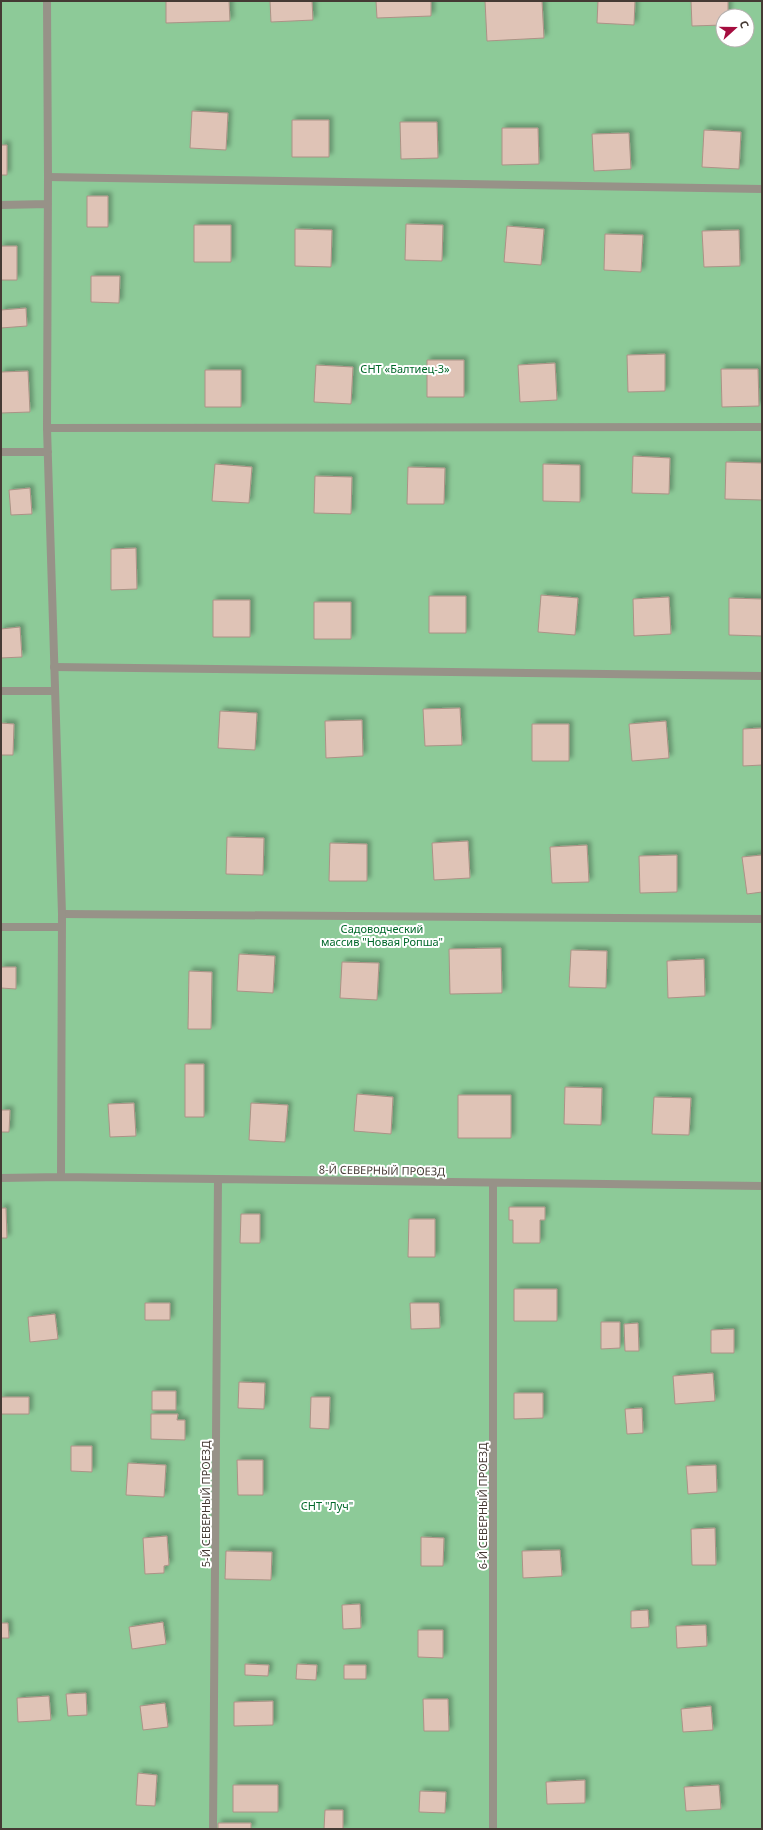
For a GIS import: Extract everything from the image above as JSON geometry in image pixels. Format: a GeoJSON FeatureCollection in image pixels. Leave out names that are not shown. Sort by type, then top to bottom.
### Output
{"type":"FeatureCollection","features":[{"type":"Feature","properties":{"kind":"street"},"geometry":{"type":"LineString","coordinates":[[47,1],[47,428],[62,914],[61,1178]]}},
{"type":"Feature","properties":{"kind":"street"},"geometry":{"type":"LineString","coordinates":[[48,177],[762,189]]}},
{"type":"Feature","properties":{"kind":"street"},"geometry":{"type":"LineString","coordinates":[[1,205],[48,204]]}},
{"type":"Feature","properties":{"kind":"street"},"geometry":{"type":"LineString","coordinates":[[47,428],[762,427]]}},
{"type":"Feature","properties":{"kind":"street"},"geometry":{"type":"LineString","coordinates":[[1,452],[48,452]]}},
{"type":"Feature","properties":{"kind":"street"},"geometry":{"type":"LineString","coordinates":[[54,666],[762,676]]}},
{"type":"Feature","properties":{"kind":"street"},"geometry":{"type":"LineString","coordinates":[[1,691],[55,691]]}},
{"type":"Feature","properties":{"kind":"street"},"geometry":{"type":"LineString","coordinates":[[62,914],[762,920]]}},
{"type":"Feature","properties":{"kind":"street"},"geometry":{"type":"LineString","coordinates":[[1,927],[62,928]]}},
{"type":"Feature","properties":{"kind":"street","name":"8-Й СЕВЕРНЫЙ ПРОЕЗД"},"geometry":{"type":"LineString","coordinates":[[1,1178],[218,1179],[762,1186]]}},
{"type":"Feature","properties":{"kind":"street","name":"5-Й СЕВЕРНЫЙ ПРОЕЗД"},"geometry":{"type":"LineString","coordinates":[[213,1829],[218,1179]]}},
{"type":"Feature","properties":{"kind":"street","name":"6-Й СЕВЕРНЫЙ ПРОЕЗД"},"geometry":{"type":"LineString","coordinates":[[493,1183],[493,1829]]}},
{"type":"Feature","properties":{"kind":"green space","name":"Садоводческий массив \"Новая Ропша\""},"geometry":{"type":"Polygon","coordinates":[[[1,1],[762,1],[762,1829],[1,1829],[1,1]]]}},
{"type":"Feature","properties":{"kind":"building"},"geometry":{"type":"Polygon","coordinates":[[[166,1],[229,1],[230,21],[166,23],[166,1]]]}},
{"type":"Feature","properties":{"kind":"building"},"geometry":{"type":"Polygon","coordinates":[[[270,1],[312,1],[313,20],[271,22],[270,1]]]}},
{"type":"Feature","properties":{"kind":"building"},"geometry":{"type":"Polygon","coordinates":[[[376,1],[431,1],[431,16],[377,18],[376,1]]]}},
{"type":"Feature","properties":{"kind":"building"},"geometry":{"type":"Polygon","coordinates":[[[485,1],[542,1],[544,38],[487,41],[485,1]]]}},
{"type":"Feature","properties":{"kind":"building"},"geometry":{"type":"Polygon","coordinates":[[[598,1],[635,1],[634,25],[597,23],[598,1]]]}},
{"type":"Feature","properties":{"kind":"building"},"geometry":{"type":"Polygon","coordinates":[[[691,1],[728,1],[728,8],[715,8],[715,25],[692,26],[691,1]]]}},
{"type":"Feature","properties":{"kind":"building"},"geometry":{"type":"Polygon","coordinates":[[[192,111],[228,113],[226,150],[190,148],[192,111]]]}},
{"type":"Feature","properties":{"kind":"building"},"geometry":{"type":"Polygon","coordinates":[[[292,120],[329,120],[329,157],[292,157],[292,120]]]}},
{"type":"Feature","properties":{"kind":"building"},"geometry":{"type":"Polygon","coordinates":[[[400,122],[437,122],[438,158],[401,159],[400,122]]]}},
{"type":"Feature","properties":{"kind":"building"},"geometry":{"type":"Polygon","coordinates":[[[502,128],[538,128],[539,164],[502,165],[502,128]]]}},
{"type":"Feature","properties":{"kind":"building"},"geometry":{"type":"Polygon","coordinates":[[[704,130],[741,132],[739,169],[702,167],[704,130]]]}},
{"type":"Feature","properties":{"kind":"building"},"geometry":{"type":"Polygon","coordinates":[[[629,133],[631,169],[594,171],[592,134],[629,133]]]}},
{"type":"Feature","properties":{"kind":"building"},"geometry":{"type":"Polygon","coordinates":[[[1,145],[7,145],[7,175],[1,175],[1,145]]]}},
{"type":"Feature","properties":{"kind":"building"},"geometry":{"type":"Polygon","coordinates":[[[87,196],[108,196],[108,227],[87,227],[87,196]]]}},
{"type":"Feature","properties":{"kind":"building"},"geometry":{"type":"Polygon","coordinates":[[[406,224],[443,225],[442,261],[405,260],[406,224]]]}},
{"type":"Feature","properties":{"kind":"building"},"geometry":{"type":"Polygon","coordinates":[[[194,225],[231,225],[231,262],[194,262],[194,225]]]}},
{"type":"Feature","properties":{"kind":"building"},"geometry":{"type":"Polygon","coordinates":[[[507,226],[544,229],[541,265],[504,262],[507,226]]]}},
{"type":"Feature","properties":{"kind":"building"},"geometry":{"type":"Polygon","coordinates":[[[295,229],[332,230],[331,267],[295,266],[295,229]]]}},
{"type":"Feature","properties":{"kind":"building"},"geometry":{"type":"Polygon","coordinates":[[[739,230],[740,266],[704,267],[702,231],[739,230]]]}},
{"type":"Feature","properties":{"kind":"building"},"geometry":{"type":"Polygon","coordinates":[[[605,234],[643,235],[641,272],[604,270],[605,234]]]}},
{"type":"Feature","properties":{"kind":"building"},"geometry":{"type":"Polygon","coordinates":[[[1,246],[17,246],[17,280],[1,280],[1,246]]]}},
{"type":"Feature","properties":{"kind":"building"},"geometry":{"type":"Polygon","coordinates":[[[91,276],[120,276],[119,303],[91,302],[91,276]]]}},
{"type":"Feature","properties":{"kind":"building"},"geometry":{"type":"Polygon","coordinates":[[[26,308],[27,326],[1,328],[1,310],[26,308]]]}},
{"type":"Feature","properties":{"kind":"building"},"geometry":{"type":"Polygon","coordinates":[[[665,354],[665,391],[628,392],[627,355],[665,354]]]}},
{"type":"Feature","properties":{"kind":"building"},"geometry":{"type":"Polygon","coordinates":[[[427,360],[464,360],[464,397],[427,397],[427,360]]]}},
{"type":"Feature","properties":{"kind":"building"},"geometry":{"type":"Polygon","coordinates":[[[555,363],[557,400],[520,402],[518,365],[555,363]]]}},
{"type":"Feature","properties":{"kind":"building"},"geometry":{"type":"Polygon","coordinates":[[[316,365],[353,367],[351,404],[314,402],[316,365]]]}},
{"type":"Feature","properties":{"kind":"building"},"geometry":{"type":"Polygon","coordinates":[[[721,369],[758,369],[759,406],[722,407],[721,369]]]}},
{"type":"Feature","properties":{"kind":"building"},"geometry":{"type":"Polygon","coordinates":[[[205,370],[241,370],[241,407],[205,407],[205,370]]]}},
{"type":"Feature","properties":{"kind":"building"},"geometry":{"type":"Polygon","coordinates":[[[28,371],[30,412],[1,413],[1,372],[28,371]]]}},
{"type":"Feature","properties":{"kind":"building"},"geometry":{"type":"Polygon","coordinates":[[[633,456],[670,458],[669,494],[632,493],[633,456]]]}},
{"type":"Feature","properties":{"kind":"building"},"geometry":{"type":"Polygon","coordinates":[[[726,462],[762,463],[762,500],[725,499],[726,462]]]}},
{"type":"Feature","properties":{"kind":"building"},"geometry":{"type":"Polygon","coordinates":[[[215,464],[252,467],[249,503],[212,501],[215,464]]]}},
{"type":"Feature","properties":{"kind":"building"},"geometry":{"type":"Polygon","coordinates":[[[543,464],[580,465],[580,502],[543,501],[543,464]]]}},
{"type":"Feature","properties":{"kind":"building"},"geometry":{"type":"Polygon","coordinates":[[[408,467],[445,468],[444,504],[407,504],[408,467]]]}},
{"type":"Feature","properties":{"kind":"building"},"geometry":{"type":"Polygon","coordinates":[[[315,476],[352,477],[351,514],[314,513],[315,476]]]}},
{"type":"Feature","properties":{"kind":"building"},"geometry":{"type":"Polygon","coordinates":[[[30,488],[32,514],[11,515],[9,490],[30,488]]]}},
{"type":"Feature","properties":{"kind":"building"},"geometry":{"type":"Polygon","coordinates":[[[136,548],[137,589],[111,590],[111,549],[136,548]]]}},
{"type":"Feature","properties":{"kind":"building"},"geometry":{"type":"Polygon","coordinates":[[[541,595],[578,598],[575,635],[538,632],[541,595]]]}},
{"type":"Feature","properties":{"kind":"building"},"geometry":{"type":"Polygon","coordinates":[[[429,596],[466,596],[466,633],[429,633],[429,596]]]}},
{"type":"Feature","properties":{"kind":"building"},"geometry":{"type":"Polygon","coordinates":[[[669,597],[671,634],[634,636],[633,599],[669,597]]]}},
{"type":"Feature","properties":{"kind":"building"},"geometry":{"type":"Polygon","coordinates":[[[729,598],[762,599],[762,636],[729,635],[729,598]]]}},
{"type":"Feature","properties":{"kind":"building"},"geometry":{"type":"Polygon","coordinates":[[[213,600],[250,600],[250,637],[213,637],[213,600]]]}},
{"type":"Feature","properties":{"kind":"building"},"geometry":{"type":"Polygon","coordinates":[[[314,602],[351,602],[351,639],[314,639],[314,602]]]}},
{"type":"Feature","properties":{"kind":"building"},"geometry":{"type":"Polygon","coordinates":[[[20,627],[22,657],[1,658],[1,629],[20,627]]]}},
{"type":"Feature","properties":{"kind":"building"},"geometry":{"type":"Polygon","coordinates":[[[460,708],[462,745],[425,746],[423,709],[460,708]]]}},
{"type":"Feature","properties":{"kind":"building"},"geometry":{"type":"Polygon","coordinates":[[[220,711],[257,713],[255,750],[218,748],[220,711]]]}},
{"type":"Feature","properties":{"kind":"building"},"geometry":{"type":"Polygon","coordinates":[[[362,720],[363,756],[326,758],[325,721],[362,720]]]}},
{"type":"Feature","properties":{"kind":"building"},"geometry":{"type":"Polygon","coordinates":[[[666,721],[669,758],[632,761],[629,724],[666,721]]]}},
{"type":"Feature","properties":{"kind":"building"},"geometry":{"type":"Polygon","coordinates":[[[1,723],[14,724],[13,755],[1,755],[1,723]]]}},
{"type":"Feature","properties":{"kind":"building"},"geometry":{"type":"Polygon","coordinates":[[[532,724],[569,724],[569,761],[532,761],[532,724]]]}},
{"type":"Feature","properties":{"kind":"building"},"geometry":{"type":"Polygon","coordinates":[[[762,728],[762,765],[743,766],[743,729],[762,728]]]}},
{"type":"Feature","properties":{"kind":"building"},"geometry":{"type":"Polygon","coordinates":[[[227,837],[264,838],[263,875],[226,874],[227,837]]]}},
{"type":"Feature","properties":{"kind":"building"},"geometry":{"type":"Polygon","coordinates":[[[468,841],[470,878],[434,880],[432,843],[468,841]]]}},
{"type":"Feature","properties":{"kind":"building"},"geometry":{"type":"Polygon","coordinates":[[[330,843],[367,844],[367,881],[329,881],[330,843]]]}},
{"type":"Feature","properties":{"kind":"building"},"geometry":{"type":"Polygon","coordinates":[[[587,845],[589,882],[552,883],[550,847],[587,845]]]}},
{"type":"Feature","properties":{"kind":"building"},"geometry":{"type":"Polygon","coordinates":[[[677,855],[677,892],[640,893],[639,856],[677,855]]]}},
{"type":"Feature","properties":{"kind":"building"},"geometry":{"type":"Polygon","coordinates":[[[762,855],[762,892],[747,894],[742,857],[762,855]]]}},
{"type":"Feature","properties":{"kind":"building"},"geometry":{"type":"Polygon","coordinates":[[[501,948],[502,993],[450,994],[449,949],[501,948]]]}},
{"type":"Feature","properties":{"kind":"building"},"geometry":{"type":"Polygon","coordinates":[[[571,950],[607,951],[606,988],[569,987],[571,950]]]}},
{"type":"Feature","properties":{"kind":"building"},"geometry":{"type":"Polygon","coordinates":[[[239,954],[275,956],[273,993],[237,991],[239,954]]]}},
{"type":"Feature","properties":{"kind":"building"},"geometry":{"type":"Polygon","coordinates":[[[704,959],[705,996],[668,998],[667,961],[704,959]]]}},
{"type":"Feature","properties":{"kind":"building"},"geometry":{"type":"Polygon","coordinates":[[[342,962],[379,963],[377,1000],[340,998],[342,962]]]}},
{"type":"Feature","properties":{"kind":"building"},"geometry":{"type":"Polygon","coordinates":[[[1,967],[16,967],[16,989],[1,988],[1,967]]]}},
{"type":"Feature","properties":{"kind":"building"},"geometry":{"type":"Polygon","coordinates":[[[189,971],[212,972],[211,1029],[188,1029],[189,971]]]}},
{"type":"Feature","properties":{"kind":"building"},"geometry":{"type":"Polygon","coordinates":[[[185,1064],[204,1064],[204,1117],[185,1117],[185,1064]]]}},
{"type":"Feature","properties":{"kind":"building"},"geometry":{"type":"Polygon","coordinates":[[[565,1087],[602,1088],[601,1125],[564,1124],[565,1087]]]}},
{"type":"Feature","properties":{"kind":"building"},"geometry":{"type":"Polygon","coordinates":[[[357,1094],[393,1097],[391,1134],[354,1131],[357,1094]]]}},
{"type":"Feature","properties":{"kind":"building"},"geometry":{"type":"Polygon","coordinates":[[[458,1095],[511,1095],[511,1138],[458,1138],[458,1095]]]}},
{"type":"Feature","properties":{"kind":"building"},"geometry":{"type":"Polygon","coordinates":[[[654,1097],[691,1098],[689,1135],[652,1134],[654,1097]]]}},
{"type":"Feature","properties":{"kind":"building"},"geometry":{"type":"Polygon","coordinates":[[[134,1103],[136,1136],[110,1137],[108,1104],[134,1103]]]}},
{"type":"Feature","properties":{"kind":"building"},"geometry":{"type":"Polygon","coordinates":[[[251,1103],[288,1105],[285,1142],[249,1140],[251,1103]]]}},
{"type":"Feature","properties":{"kind":"building"},"geometry":{"type":"Polygon","coordinates":[[[1,1110],[10,1110],[9,1132],[1,1132],[1,1110]]]}},
{"type":"Feature","properties":{"kind":"building"},"geometry":{"type":"Polygon","coordinates":[[[509,1207],[545,1207],[545,1220],[540,1220],[540,1243],[513,1243],[513,1220],[509,1220],[509,1207]]]}},
{"type":"Feature","properties":{"kind":"building"},"geometry":{"type":"Polygon","coordinates":[[[1,1208],[6,1208],[7,1238],[1,1238],[1,1208]]]}},
{"type":"Feature","properties":{"kind":"building"},"geometry":{"type":"Polygon","coordinates":[[[241,1214],[260,1214],[260,1243],[240,1243],[241,1214]]]}},
{"type":"Feature","properties":{"kind":"building"},"geometry":{"type":"Polygon","coordinates":[[[409,1219],[435,1219],[435,1257],[408,1257],[409,1219]]]}},
{"type":"Feature","properties":{"kind":"building"},"geometry":{"type":"Polygon","coordinates":[[[514,1289],[557,1289],[557,1321],[514,1321],[514,1289]]]}},
{"type":"Feature","properties":{"kind":"building"},"geometry":{"type":"Polygon","coordinates":[[[145,1303],[170,1303],[170,1320],[145,1320],[145,1303]]]}},
{"type":"Feature","properties":{"kind":"building"},"geometry":{"type":"Polygon","coordinates":[[[410,1303],[439,1303],[440,1328],[411,1329],[410,1303]]]}},
{"type":"Feature","properties":{"kind":"building"},"geometry":{"type":"Polygon","coordinates":[[[55,1314],[58,1339],[30,1342],[28,1317],[55,1314]]]}},
{"type":"Feature","properties":{"kind":"building"},"geometry":{"type":"Polygon","coordinates":[[[601,1322],[620,1322],[620,1348],[601,1349],[601,1322]]]}},
{"type":"Feature","properties":{"kind":"building"},"geometry":{"type":"Polygon","coordinates":[[[638,1323],[639,1351],[625,1351],[624,1324],[638,1323]]]}},
{"type":"Feature","properties":{"kind":"building"},"geometry":{"type":"Polygon","coordinates":[[[734,1329],[734,1353],[711,1353],[711,1330],[734,1329]]]}},
{"type":"Feature","properties":{"kind":"building"},"geometry":{"type":"Polygon","coordinates":[[[713,1373],[715,1401],[675,1404],[673,1376],[713,1373]]]}},
{"type":"Feature","properties":{"kind":"building"},"geometry":{"type":"Polygon","coordinates":[[[239,1382],[265,1383],[264,1409],[238,1408],[239,1382]]]}},
{"type":"Feature","properties":{"kind":"building"},"geometry":{"type":"Polygon","coordinates":[[[152,1391],[176,1391],[176,1410],[152,1410],[152,1391]]]}},
{"type":"Feature","properties":{"kind":"building"},"geometry":{"type":"Polygon","coordinates":[[[514,1393],[543,1393],[543,1418],[514,1419],[514,1393]]]}},
{"type":"Feature","properties":{"kind":"building"},"geometry":{"type":"Polygon","coordinates":[[[1,1397],[29,1397],[29,1414],[1,1414],[1,1397]]]}},
{"type":"Feature","properties":{"kind":"building"},"geometry":{"type":"Polygon","coordinates":[[[311,1397],[330,1397],[329,1429],[310,1428],[311,1397]]]}},
{"type":"Feature","properties":{"kind":"building"},"geometry":{"type":"Polygon","coordinates":[[[642,1408],[643,1433],[627,1434],[625,1409],[642,1408]]]}},
{"type":"Feature","properties":{"kind":"building"},"geometry":{"type":"Polygon","coordinates":[[[151,1414],[178,1414],[177,1420],[185,1420],[185,1440],[151,1439],[151,1414]]]}},
{"type":"Feature","properties":{"kind":"building"},"geometry":{"type":"Polygon","coordinates":[[[71,1446],[92,1446],[92,1472],[71,1471],[71,1446]]]}},
{"type":"Feature","properties":{"kind":"building"},"geometry":{"type":"Polygon","coordinates":[[[237,1460],[263,1460],[263,1495],[238,1495],[237,1460]]]}},
{"type":"Feature","properties":{"kind":"building"},"geometry":{"type":"Polygon","coordinates":[[[128,1463],[166,1465],[164,1497],[126,1495],[128,1463]]]}},
{"type":"Feature","properties":{"kind":"building"},"geometry":{"type":"Polygon","coordinates":[[[716,1465],[717,1492],[688,1494],[686,1466],[716,1465]]]}},
{"type":"Feature","properties":{"kind":"building"},"geometry":{"type":"Polygon","coordinates":[[[715,1528],[716,1565],[692,1565],[691,1529],[715,1528]]]}},
{"type":"Feature","properties":{"kind":"building"},"geometry":{"type":"Polygon","coordinates":[[[167,1536],[169,1565],[164,1566],[164,1573],[145,1574],[143,1538],[167,1536]]]}},
{"type":"Feature","properties":{"kind":"building"},"geometry":{"type":"Polygon","coordinates":[[[421,1537],[444,1538],[443,1566],[421,1566],[421,1537]]]}},
{"type":"Feature","properties":{"kind":"building"},"geometry":{"type":"Polygon","coordinates":[[[560,1550],[562,1576],[523,1578],[522,1551],[560,1550]]]}},
{"type":"Feature","properties":{"kind":"building"},"geometry":{"type":"Polygon","coordinates":[[[226,1551],[272,1552],[271,1580],[225,1579],[226,1551]]]}},
{"type":"Feature","properties":{"kind":"building"},"geometry":{"type":"Polygon","coordinates":[[[360,1604],[361,1628],[343,1629],[342,1605],[360,1604]]]}},
{"type":"Feature","properties":{"kind":"building"},"geometry":{"type":"Polygon","coordinates":[[[648,1610],[649,1627],[631,1628],[631,1611],[648,1610]]]}},
{"type":"Feature","properties":{"kind":"building"},"geometry":{"type":"Polygon","coordinates":[[[163,1622],[166,1644],[132,1649],[129,1627],[163,1622]]]}},
{"type":"Feature","properties":{"kind":"building"},"geometry":{"type":"Polygon","coordinates":[[[1,1623],[8,1623],[9,1638],[1,1638],[1,1623]]]}},
{"type":"Feature","properties":{"kind":"building"},"geometry":{"type":"Polygon","coordinates":[[[706,1625],[707,1646],[677,1648],[676,1626],[706,1625]]]}},
{"type":"Feature","properties":{"kind":"building"},"geometry":{"type":"Polygon","coordinates":[[[418,1630],[443,1630],[443,1658],[418,1657],[418,1630]]]}},
{"type":"Feature","properties":{"kind":"building"},"geometry":{"type":"Polygon","coordinates":[[[245,1664],[269,1665],[268,1676],[245,1675],[245,1664]]]}},
{"type":"Feature","properties":{"kind":"building"},"geometry":{"type":"Polygon","coordinates":[[[297,1664],[317,1665],[316,1680],[296,1679],[297,1664]]]}},
{"type":"Feature","properties":{"kind":"building"},"geometry":{"type":"Polygon","coordinates":[[[344,1665],[366,1665],[366,1679],[344,1679],[344,1665]]]}},
{"type":"Feature","properties":{"kind":"building"},"geometry":{"type":"Polygon","coordinates":[[[86,1693],[87,1715],[68,1716],[66,1694],[86,1693]]]}},
{"type":"Feature","properties":{"kind":"building"},"geometry":{"type":"Polygon","coordinates":[[[49,1696],[51,1720],[18,1722],[17,1698],[49,1696]]]}},
{"type":"Feature","properties":{"kind":"building"},"geometry":{"type":"Polygon","coordinates":[[[423,1699],[448,1699],[449,1731],[424,1731],[423,1699]]]}},
{"type":"Feature","properties":{"kind":"building"},"geometry":{"type":"Polygon","coordinates":[[[273,1701],[273,1725],[234,1726],[234,1702],[273,1701]]]}},
{"type":"Feature","properties":{"kind":"building"},"geometry":{"type":"Polygon","coordinates":[[[165,1703],[168,1727],[143,1730],[140,1706],[165,1703]]]}},
{"type":"Feature","properties":{"kind":"building"},"geometry":{"type":"Polygon","coordinates":[[[711,1706],[713,1730],[683,1732],[681,1709],[711,1706]]]}},
{"type":"Feature","properties":{"kind":"building"},"geometry":{"type":"Polygon","coordinates":[[[138,1773],[157,1775],[155,1806],[136,1805],[138,1773]]]}},
{"type":"Feature","properties":{"kind":"building"},"geometry":{"type":"Polygon","coordinates":[[[585,1780],[585,1803],[547,1804],[546,1782],[585,1780]]]}},
{"type":"Feature","properties":{"kind":"building"},"geometry":{"type":"Polygon","coordinates":[[[233,1785],[278,1785],[278,1812],[233,1812],[233,1785]]]}},
{"type":"Feature","properties":{"kind":"building"},"geometry":{"type":"Polygon","coordinates":[[[719,1785],[721,1809],[686,1811],[684,1787],[719,1785]]]}},
{"type":"Feature","properties":{"kind":"building"},"geometry":{"type":"Polygon","coordinates":[[[420,1791],[446,1792],[445,1813],[419,1812],[420,1791]]]}},
{"type":"Feature","properties":{"kind":"building"},"geometry":{"type":"Polygon","coordinates":[[[325,1810],[343,1810],[343,1829],[324,1829],[325,1810]]]}},
{"type":"Feature","properties":{"kind":"building"},"geometry":{"type":"Polygon","coordinates":[[[218,1823],[251,1823],[251,1829],[218,1829],[218,1823]]]}},
{"type":"Feature","properties":{"kind":"park label","name":"СНТ «Балтиец-3»"},"geometry":{"type":"Point","coordinates":[405,368]}},
{"type":"Feature","properties":{"kind":"park label","name":"СНТ \"Луч\""},"geometry":{"type":"Point","coordinates":[327,1505]}}]}
